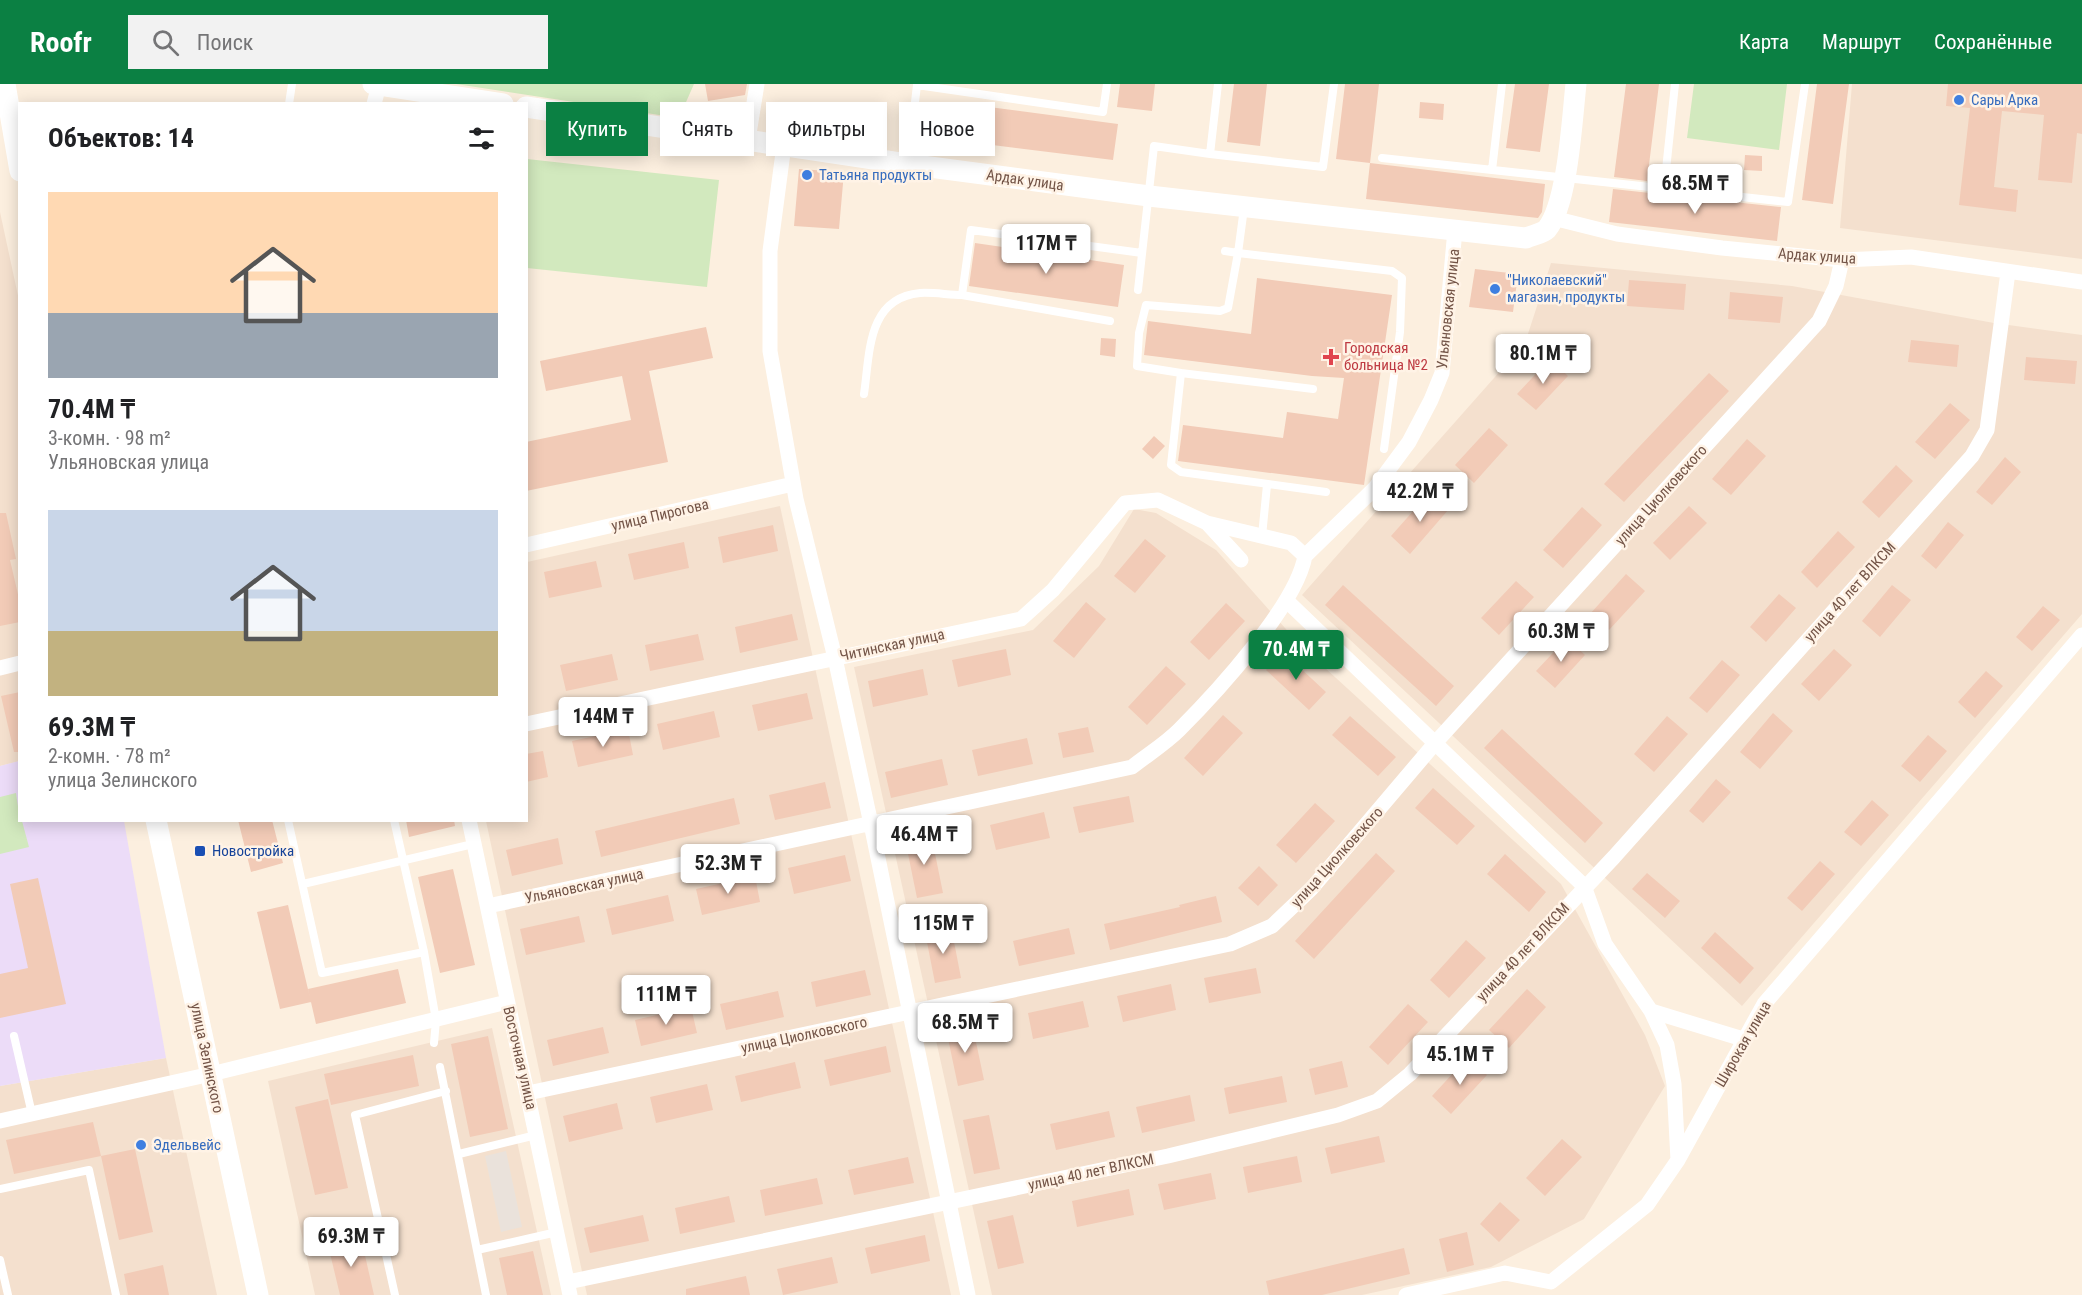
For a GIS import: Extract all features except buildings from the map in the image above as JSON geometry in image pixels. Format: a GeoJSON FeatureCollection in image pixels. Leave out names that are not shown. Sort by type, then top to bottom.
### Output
{"type":"FeatureCollection","features":[{"type":"Feature","properties":{"kind":"street"},"geometry":{"type":"LineString","coordinates":[[5,84],[18,159]]}},
{"type":"Feature","properties":{"kind":"street"},"geometry":{"type":"LineString","coordinates":[[754,103],[757,84]]}},
{"type":"Feature","properties":{"kind":"street"},"geometry":{"type":"LineString","coordinates":[[1553,218],[1565,177],[1576,84]]}},
{"type":"Feature","properties":{"kind":"street"},"geometry":{"type":"LineString","coordinates":[[375,91],[483,102]]}},
{"type":"Feature","properties":{"kind":"street","name":"Ардак улица"},"geometry":{"type":"LineString","coordinates":[[528,107],[660,127]]}},
{"type":"Feature","properties":{"kind":"street"},"geometry":{"type":"LineString","coordinates":[[783,156],[770,251],[770,351],[793,483],[835,658],[871,824],[968,1295]]}},
{"type":"Feature","properties":{"kind":"street","name":"Ардак улица"},"geometry":{"type":"LineString","coordinates":[[856,156],[1244,208],[1526,238],[1545,231],[1553,218],[1617,234],[1842,260],[1911,257],[2082,282]]}},
{"type":"Feature","properties":{"kind":"street","name":"Ульяновская улица"},"geometry":{"type":"LineString","coordinates":[[488,906],[1132,767],[1178,732],[1230,674],[1287,601],[1303,569],[1305,556],[1375,488],[1409,442],[1442,373],[1455,230]]}},
{"type":"Feature","properties":{"kind":"street","name":"улица Циолковского"},"geometry":{"type":"LineString","coordinates":[[528,1093],[1230,944],[1272,926],[1312,888],[1436,742],[1819,321],[1836,286],[1842,260]]}},
{"type":"Feature","properties":{"kind":"street","name":"улица 40 лет ВЛКСМ"},"geometry":{"type":"LineString","coordinates":[[569,1288],[1168,1156],[1338,1115],[1377,1101],[1410,1074],[1584,886],[1614,857],[1972,456],[1988,430],[2008,272]]}},
{"type":"Feature","properties":{"kind":"street","name":"улица Пирогова"},"geometry":{"type":"LineString","coordinates":[[528,545],[793,483]]}},
{"type":"Feature","properties":{"kind":"street","name":"Читинская улица"},"geometry":{"type":"LineString","coordinates":[[528,724],[1021,619],[1053,590],[1125,503],[1158,500],[1207,523]]}},
{"type":"Feature","properties":{"kind":"street"},"geometry":{"type":"LineString","coordinates":[[1207,523],[1291,543],[1305,556]]}},
{"type":"Feature","properties":{"kind":"street"},"geometry":{"type":"LineString","coordinates":[[1207,523],[1241,560]]}},
{"type":"Feature","properties":{"kind":"street"},"geometry":{"type":"LineString","coordinates":[[1287,601],[1584,886],[1605,944],[1651,1011],[1666,1046],[1674,1084],[1678,1160]]}},
{"type":"Feature","properties":{"kind":"street","name":"Широкая улица"},"geometry":{"type":"LineString","coordinates":[[1406,1295],[1505,1273],[1551,1282],[1647,1205],[1678,1160],[1743,1039],[1772,995],[2082,635]]}},
{"type":"Feature","properties":{"kind":"street"},"geometry":{"type":"LineString","coordinates":[[0,668],[18,664]]}},
{"type":"Feature","properties":{"kind":"street","name":"улица Зелинского"},"geometry":{"type":"LineString","coordinates":[[156,822],[258,1295]]}},
{"type":"Feature","properties":{"kind":"street","name":"Восточная улица"},"geometry":{"type":"LineString","coordinates":[[469,822],[569,1288]]}},
{"type":"Feature","properties":{"kind":"street"},"geometry":{"type":"LineString","coordinates":[[0,1121],[211,1074],[507,1002]]}},
{"type":"Feature","properties":{"kind":"street"},"geometry":{"type":"LineString","coordinates":[[1651,1011],[1743,1039]]}},
{"type":"Feature","properties":{"kind":"lane"},"geometry":{"type":"LineString","coordinates":[[289,102],[292,84]]}},
{"type":"Feature","properties":{"kind":"lane"},"geometry":{"type":"LineString","coordinates":[[908,164],[916,85],[1103,112],[1107,84]]}},
{"type":"Feature","properties":{"kind":"lane"},"geometry":{"type":"LineString","coordinates":[[1209,154],[1218,84]]}},
{"type":"Feature","properties":{"kind":"lane"},"geometry":{"type":"LineString","coordinates":[[1138,290],[1154,146],[1323,167],[1334,84]]}},
{"type":"Feature","properties":{"kind":"lane"},"geometry":{"type":"LineString","coordinates":[[1492,170],[1502,84]]}},
{"type":"Feature","properties":{"kind":"lane"},"geometry":{"type":"LineString","coordinates":[[1664,189],[1675,84]]}},
{"type":"Feature","properties":{"kind":"lane"},"geometry":{"type":"LineString","coordinates":[[1382,158],[1788,202],[1805,84]]}},
{"type":"Feature","properties":{"kind":"lane"},"geometry":{"type":"LineString","coordinates":[[1244,208],[1228,308],[1220,311],[1146,305],[1139,333],[1137,366],[1313,389]]}},
{"type":"Feature","properties":{"kind":"lane"},"geometry":{"type":"LineString","coordinates":[[962,295],[971,230],[1142,253]]}},
{"type":"Feature","properties":{"kind":"lane"},"geometry":{"type":"LineString","coordinates":[[1225,251],[1392,271],[1402,278],[1400,332],[1384,450]]}},
{"type":"Feature","properties":{"kind":"lane"},"geometry":{"type":"LineString","coordinates":[[864,394],[873,328],[891,302],[919,293],[962,295],[1110,321]]}},
{"type":"Feature","properties":{"kind":"lane"},"geometry":{"type":"LineString","coordinates":[[1181,373],[1171,465],[1181,472],[1326,492]]}},
{"type":"Feature","properties":{"kind":"lane"},"geometry":{"type":"LineString","coordinates":[[1262,536],[1267,485]]}},
{"type":"Feature","properties":{"kind":"lane"},"geometry":{"type":"LineString","coordinates":[[288,822],[322,973],[424,952]]}},
{"type":"Feature","properties":{"kind":"lane"},"geometry":{"type":"LineString","coordinates":[[395,822],[424,952],[436,1020],[434,1043]]}},
{"type":"Feature","properties":{"kind":"lane"},"geometry":{"type":"LineString","coordinates":[[303,884],[473,844]]}},
{"type":"Feature","properties":{"kind":"lane"},"geometry":{"type":"LineString","coordinates":[[14,1036],[32,1114]]}},
{"type":"Feature","properties":{"kind":"lane"},"geometry":{"type":"LineString","coordinates":[[440,1067],[486,1295]]}},
{"type":"Feature","properties":{"kind":"lane"},"geometry":{"type":"LineString","coordinates":[[395,1295],[355,1115],[446,1091]]}},
{"type":"Feature","properties":{"kind":"lane"},"geometry":{"type":"LineString","coordinates":[[459,1154],[537,1135]]}},
{"type":"Feature","properties":{"kind":"lane"},"geometry":{"type":"LineString","coordinates":[[0,1189],[89,1170],[116,1295]]}},
{"type":"Feature","properties":{"kind":"lane"},"geometry":{"type":"LineString","coordinates":[[477,1250],[556,1232]]}},
{"type":"Feature","properties":{"kind":"lane"},"geometry":{"type":"LineString","coordinates":[[0,1260],[8,1295]]}},
{"type":"Feature","properties":{"kind":"shaded area"},"geometry":{"type":"Polygon","coordinates":[[[1852,84],[2082,84],[2082,259],[1840,228],[1852,84]]]}},
{"type":"Feature","properties":{"kind":"shaded area"},"geometry":{"type":"Polygon","coordinates":[[[0,212],[18,296],[18,762],[0,766],[0,212]]]}},
{"type":"Feature","properties":{"kind":"shaded area"},"geometry":{"type":"Polygon","coordinates":[[[1551,263],[1792,286],[1994,323],[2082,335],[2082,614],[1742,1006],[1302,595],[1525,343],[1551,263]]]}},
{"type":"Feature","properties":{"kind":"shaded area"},"geometry":{"type":"Polygon","coordinates":[[[780,506],[951,1295],[587,1295],[486,822],[528,822],[528,562],[780,506]]]}},
{"type":"Feature","properties":{"kind":"shaded area"},"geometry":{"type":"Polygon","coordinates":[[[1134,509],[1156,513],[1216,550],[1300,645],[1561,884],[1645,1035],[1665,1086],[1584,1219],[1491,1267],[1362,1295],[992,1295],[854,667],[1033,630],[1099,566],[1134,509]]]}},
{"type":"Feature","properties":{"kind":"shaded area"},"geometry":{"type":"Polygon","coordinates":[[[18,761],[18,822],[124,822],[166,1058],[0,1086],[0,766],[18,761]]]}},
{"type":"Feature","properties":{"kind":"shaded area"},"geometry":{"type":"Polygon","coordinates":[[[492,1028],[551,1295],[315,1295],[268,1081],[492,1028]]]}},
{"type":"Feature","properties":{"kind":"shaded area"},"geometry":{"type":"Polygon","coordinates":[[[166,1058],[217,1295],[0,1295],[0,1086],[166,1058]]]}},
{"type":"Feature","properties":{"kind":"shaded area"},"geometry":{"type":"Polygon","coordinates":[[[506,1151],[522,1227],[501,1232],[485,1156],[506,1151]]]}},
{"type":"Feature","properties":{"kind":"green space"},"geometry":{"type":"Polygon","coordinates":[[[456,84],[694,84],[686,102],[660,102],[660,115],[648,113],[648,102],[574,102],[456,84]]]}},
{"type":"Feature","properties":{"kind":"green space"},"geometry":{"type":"Polygon","coordinates":[[[1694,84],[1787,84],[1779,150],[1687,138],[1694,84]]]}},
{"type":"Feature","properties":{"kind":"green space"},"geometry":{"type":"Polygon","coordinates":[[[528,159],[719,180],[707,287],[528,268],[528,159]]]}},
{"type":"Feature","properties":{"kind":"green space"},"geometry":{"type":"Polygon","coordinates":[[[16,793],[18,822],[22,822],[29,847],[0,854],[0,797],[16,793]]]}},
{"type":"Feature","properties":{"kind":"place","name":"Сары Арка"},"geometry":{"type":"Point","coordinates":[1959,100]}},
{"type":"Feature","properties":{"kind":"place","name":"Татьяна продукты"},"geometry":{"type":"Point","coordinates":[807,175]}},
{"type":"Feature","properties":{"kind":"place","name":"\"Николаевский\" магазин, продукты"},"geometry":{"type":"Point","coordinates":[1495,289]}},
{"type":"Feature","properties":{"kind":"place","name":"Городская больница №2"},"geometry":{"type":"Point","coordinates":[1331,357]}},
{"type":"Feature","properties":{"kind":"place","name":"Новостройка"},"geometry":{"type":"Point","coordinates":[200,851]}},
{"type":"Feature","properties":{"kind":"place","name":"Эдельвейс"},"geometry":{"type":"Point","coordinates":[141,1145]}}]}
